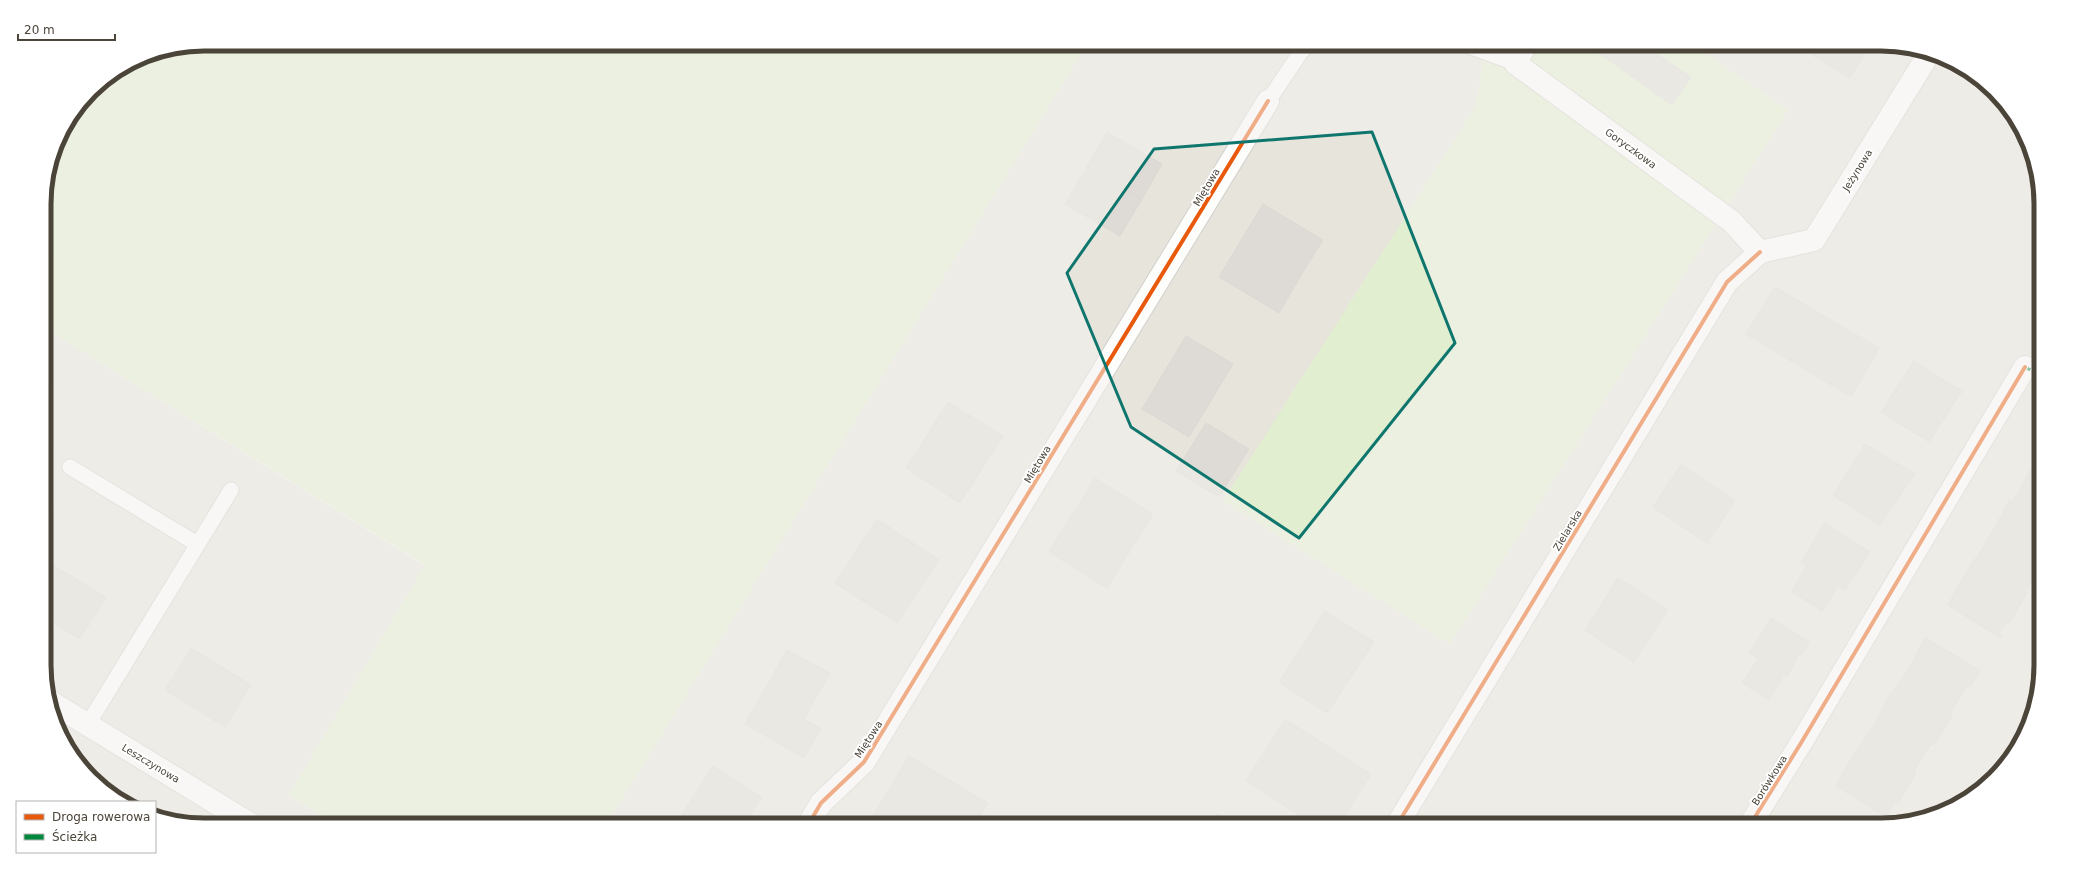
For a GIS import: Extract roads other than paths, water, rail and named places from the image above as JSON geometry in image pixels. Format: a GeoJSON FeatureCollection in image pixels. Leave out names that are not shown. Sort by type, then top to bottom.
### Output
{"type":"FeatureCollection","features":[{"type":"Feature","properties":{"kind":"street"},"geometry":{"type":"LineString","coordinates":[[1515,63],[1522,51]]}},
{"type":"Feature","properties":{"kind":"street","name":"Jeżynowa"},"geometry":{"type":"LineString","coordinates":[[1760,252],[1814,240],[1926,58]]}},
{"type":"Feature","properties":{"kind":"street","name":"Goryczkowa"},"geometry":{"type":"LineString","coordinates":[[1515,63],[1731,221],[1760,252]]}},
{"type":"Feature","properties":{"kind":"street","name":"Miętowa"},"geometry":{"type":"LineString","coordinates":[[812,818],[821,803],[864,762],[1268,101]]}},
{"type":"Feature","properties":{"kind":"street","name":"Zielarska"},"geometry":{"type":"LineString","coordinates":[[1401,818],[1727,282],[1760,252]]}},
{"type":"Feature","properties":{"kind":"street","name":"Borówkowa"},"geometry":{"type":"LineString","coordinates":[[1754,818],[1801,743],[2025,367]]}},
{"type":"Feature","properties":{"kind":"street","name":"Leszczynowa"},"geometry":{"type":"LineString","coordinates":[[57,706],[88,724],[234,818]]}},
{"type":"Feature","properties":{"kind":"lane"},"geometry":{"type":"LineString","coordinates":[[1268,101],[1301,51]]}},
{"type":"Feature","properties":{"kind":"lane"},"geometry":{"type":"LineString","coordinates":[[1482,51],[1515,63]]}},
{"type":"Feature","properties":{"kind":"lane"},"geometry":{"type":"LineString","coordinates":[[70,467],[196,544]]}},
{"type":"Feature","properties":{"kind":"lane"},"geometry":{"type":"LineString","coordinates":[[88,724],[196,544],[231,490]]}}]}
